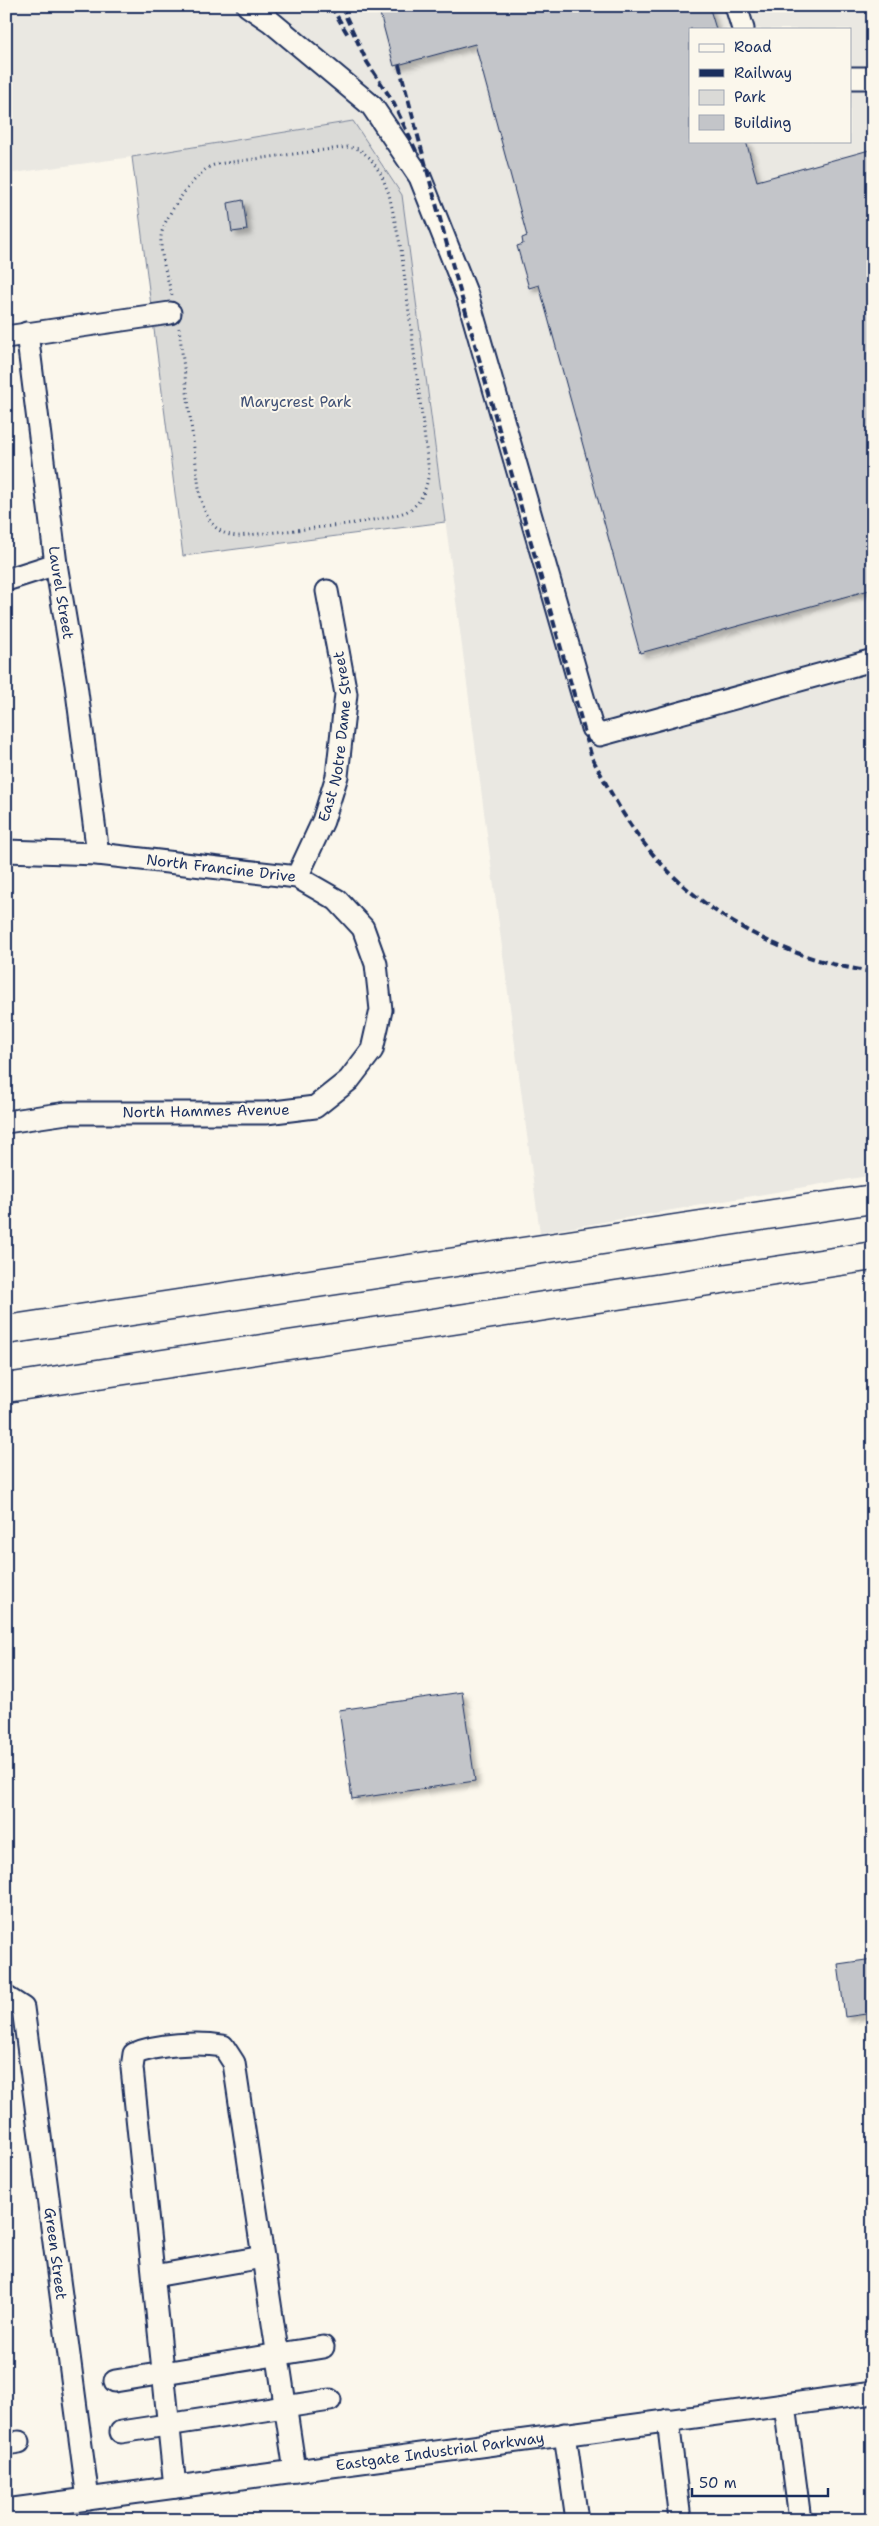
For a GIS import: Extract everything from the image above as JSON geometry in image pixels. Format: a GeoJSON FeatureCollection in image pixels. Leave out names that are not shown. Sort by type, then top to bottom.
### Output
{"type":"FeatureCollection","features":[{"type":"Feature","properties":{"kind":"highway"},"geometry":{"type":"LineString","coordinates":[[6,1330],[873,1199]]}},
{"type":"Feature","properties":{"kind":"highway"},"geometry":{"type":"LineString","coordinates":[[6,1388],[873,1256]]}},
{"type":"Feature","properties":{"kind":"street"},"geometry":{"type":"LineString","coordinates":[[248,6],[372,106],[420,177],[467,295],[592,728],[600,735],[873,660]]}},
{"type":"Feature","properties":{"kind":"street"},"geometry":{"type":"LineString","coordinates":[[736,6],[743,28]]}},
{"type":"Feature","properties":{"kind":"street"},"geometry":{"type":"LineString","coordinates":[[852,78],[873,78]]}},
{"type":"Feature","properties":{"kind":"street"},"geometry":{"type":"LineString","coordinates":[[6,337],[173,313]]}},
{"type":"Feature","properties":{"kind":"street","name":"Laurel Street"},"geometry":{"type":"LineString","coordinates":[[27,333],[56,564],[76,684],[98,854]]}},
{"type":"Feature","properties":{"kind":"street"},"geometry":{"type":"LineString","coordinates":[[6,580],[56,564]]}},
{"type":"Feature","properties":{"kind":"street","name":"East Notre Dame Street"},"geometry":{"type":"LineString","coordinates":[[297,877],[324,821],[338,767],[346,694],[327,591]]}},
{"type":"Feature","properties":{"kind":"street","name":"North Francine Drive"},"geometry":{"type":"LineString","coordinates":[[6,851],[98,854],[297,877],[337,900],[363,928],[376,964],[381,1010]]}},
{"type":"Feature","properties":{"kind":"street","name":"North Hammes Avenue"},"geometry":{"type":"LineString","coordinates":[[6,1122],[67,1113],[266,1113],[315,1107],[350,1080],[372,1050],[381,1010]]}},
{"type":"Feature","properties":{"kind":"street","name":"Green Street"},"geometry":{"type":"LineString","coordinates":[[14,2002],[88,2499]]}},
{"type":"Feature","properties":{"kind":"street"},"geometry":{"type":"LineString","coordinates":[[175,2487],[132,2068],[134,2054],[144,2050],[208,2044],[222,2046],[234,2063],[295,2471]]}},
{"type":"Feature","properties":{"kind":"street"},"geometry":{"type":"LineString","coordinates":[[154,2276],[263,2257]]}},
{"type":"Feature","properties":{"kind":"street"},"geometry":{"type":"LineString","coordinates":[[115,2381],[278,2356],[323,2347]]}},
{"type":"Feature","properties":{"kind":"street","name":"Eastgate Industrial Parkway"},"geometry":{"type":"LineString","coordinates":[[6,2510],[873,2393]]}},
{"type":"Feature","properties":{"kind":"street"},"geometry":{"type":"LineString","coordinates":[[121,2432],[330,2400]]}},
{"type":"Feature","properties":{"kind":"street"},"geometry":{"type":"LineString","coordinates":[[786,2405],[800,2520]]}},
{"type":"Feature","properties":{"kind":"street"},"geometry":{"type":"LineString","coordinates":[[668,2420],[680,2520]]}},
{"type":"Feature","properties":{"kind":"street"},"geometry":{"type":"LineString","coordinates":[[565,2434],[577,2520]]}},
{"type":"Feature","properties":{"kind":"path"},"geometry":{"type":"LineString","coordinates":[[336,147],[359,150],[370,158],[381,174],[397,222],[429,472],[427,486],[420,500],[410,510],[384,518],[239,536],[230,536],[219,531],[206,516],[200,496],[173,313],[163,260],[161,238],[163,228],[170,214],[207,168],[224,163],[336,147]]}},
{"type":"Feature","properties":{"kind":"shaded area"},"geometry":{"type":"Polygon","coordinates":[[[6,6],[873,6],[873,1175],[540,1233],[402,195],[353,121],[132,157],[6,174],[6,6]]]}},
{"type":"Feature","properties":{"kind":"green space","name":"Marycrest Park"},"geometry":{"type":"Polygon","coordinates":[[[353,121],[402,195],[445,522],[183,556],[132,157],[353,121]]]}},
{"type":"Feature","properties":{"kind":"building"},"geometry":{"type":"Polygon","coordinates":[[[378,6],[709,6],[716,28],[689,28],[689,142],[746,142],[757,181],[873,149],[873,589],[640,653],[539,285],[529,288],[517,246],[523,244],[522,238],[527,236],[475,44],[394,66],[378,6]]]}},
{"type":"Feature","properties":{"kind":"building"},"geometry":{"type":"Polygon","coordinates":[[[243,200],[247,230],[232,232],[228,203],[243,200]]]}},
{"type":"Feature","properties":{"kind":"building"},"geometry":{"type":"Polygon","coordinates":[[[462,1692],[475,1781],[352,1799],[339,1710],[462,1692]]]}},
{"type":"Feature","properties":{"kind":"building"},"geometry":{"type":"Polygon","coordinates":[[[873,1959],[873,2013],[845,2017],[838,1964],[873,1959]]]}},
{"type":"Feature","properties":{"kind":"railway"},"geometry":{"type":"LineString","coordinates":[[331,6],[348,35]]}},
{"type":"Feature","properties":{"kind":"railway"},"geometry":{"type":"LineString","coordinates":[[341,6],[367,62],[392,100],[418,155]]}},
{"type":"Feature","properties":{"kind":"railway"},"geometry":{"type":"LineString","coordinates":[[399,65],[450,256],[592,758],[625,816],[652,854],[705,904],[736,924],[768,941],[802,955],[837,965],[873,972]]}}]}
